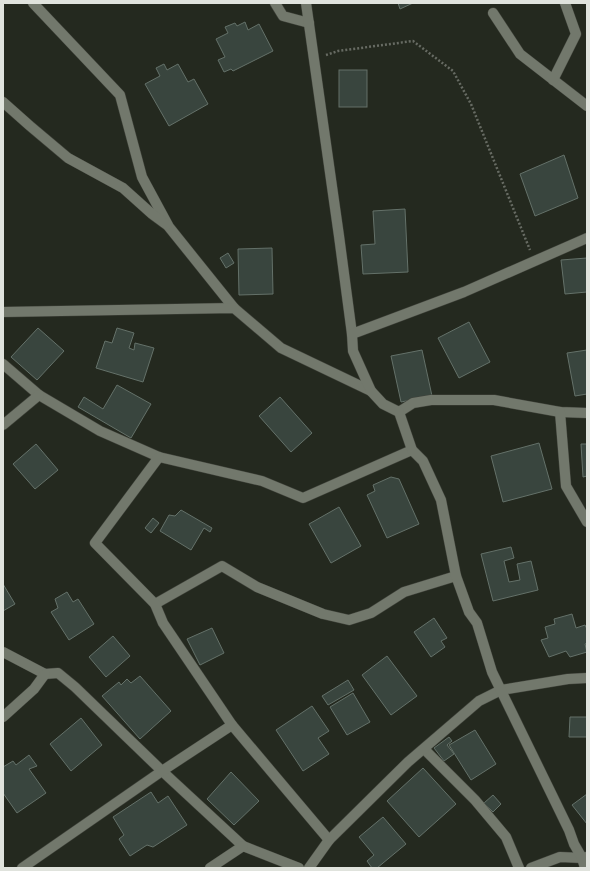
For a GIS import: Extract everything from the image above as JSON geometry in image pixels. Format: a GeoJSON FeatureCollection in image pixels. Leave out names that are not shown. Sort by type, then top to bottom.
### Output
{"type":"FeatureCollection","features":[{"type":"Feature","properties":{"kind":"street"},"geometry":{"type":"LineString","coordinates":[[33,3],[120,95],[142,177],[169,227],[234,308],[281,348],[371,391]]}},
{"type":"Feature","properties":{"kind":"street"},"geometry":{"type":"LineString","coordinates":[[275,3],[283,16],[309,23]]}},
{"type":"Feature","properties":{"kind":"street"},"geometry":{"type":"LineString","coordinates":[[306,3],[354,352],[371,391],[383,404],[399,412],[412,450],[423,461],[441,500],[456,576],[469,612],[478,623],[492,672],[569,830],[574,844],[584,861]]}},
{"type":"Feature","properties":{"kind":"street"},"geometry":{"type":"LineString","coordinates":[[553,80],[576,34],[565,3]]}},
{"type":"Feature","properties":{"kind":"street"},"geometry":{"type":"LineString","coordinates":[[493,13],[520,54],[587,106]]}},
{"type":"Feature","properties":{"kind":"street"},"geometry":{"type":"LineString","coordinates":[[3,102],[68,158],[123,188],[169,227]]}},
{"type":"Feature","properties":{"kind":"street"},"geometry":{"type":"LineString","coordinates":[[352,334],[464,292],[587,238]]}},
{"type":"Feature","properties":{"kind":"street"},"geometry":{"type":"LineString","coordinates":[[3,312],[234,308]]}},
{"type":"Feature","properties":{"kind":"street"},"geometry":{"type":"LineString","coordinates":[[3,364],[39,395],[100,431],[159,457],[262,481],[304,498],[412,450]]}},
{"type":"Feature","properties":{"kind":"street"},"geometry":{"type":"LineString","coordinates":[[3,425],[39,395]]}},
{"type":"Feature","properties":{"kind":"street"},"geometry":{"type":"LineString","coordinates":[[399,412],[413,403],[431,400],[494,400],[560,412],[587,413]]}},
{"type":"Feature","properties":{"kind":"street"},"geometry":{"type":"LineString","coordinates":[[560,412],[566,486],[587,522]]}},
{"type":"Feature","properties":{"kind":"street"},"geometry":{"type":"LineString","coordinates":[[159,457],[95,543],[155,604],[163,623],[232,725],[329,840]]}},
{"type":"Feature","properties":{"kind":"street"},"geometry":{"type":"LineString","coordinates":[[155,604],[222,566],[257,587],[323,614],[349,620],[372,613],[404,592],[456,576]]}},
{"type":"Feature","properties":{"kind":"street"},"geometry":{"type":"LineString","coordinates":[[3,652],[45,674],[58,673],[75,687],[162,771],[243,846],[299,868]]}},
{"type":"Feature","properties":{"kind":"street"},"geometry":{"type":"LineString","coordinates":[[3,717],[34,689],[45,674]]}},
{"type":"Feature","properties":{"kind":"street"},"geometry":{"type":"LineString","coordinates":[[309,868],[329,840],[408,762],[479,701],[501,690],[568,679],[587,678]]}},
{"type":"Feature","properties":{"kind":"street"},"geometry":{"type":"LineString","coordinates":[[22,868],[162,771],[232,725]]}},
{"type":"Feature","properties":{"kind":"street"},"geometry":{"type":"LineString","coordinates":[[424,749],[476,800],[506,838],[519,868]]}},
{"type":"Feature","properties":{"kind":"street"},"geometry":{"type":"LineString","coordinates":[[210,868],[243,846]]}},
{"type":"Feature","properties":{"kind":"street"},"geometry":{"type":"LineString","coordinates":[[531,868],[560,857],[584,861]]}},
{"type":"Feature","properties":{"kind":"path"},"geometry":{"type":"LineString","coordinates":[[314,60],[338,52],[413,41],[453,71],[471,104],[535,261]]}},
{"type":"Feature","properties":{"kind":"building"},"geometry":{"type":"Polygon","coordinates":[[[398,3],[413,3],[400,9],[398,3]]]}},
{"type":"Feature","properties":{"kind":"building"},"geometry":{"type":"Polygon","coordinates":[[[245,22],[248,30],[259,24],[273,51],[233,71],[231,69],[224,72],[218,60],[225,57],[216,39],[228,33],[225,27],[235,23],[237,26],[245,22]]]}},
{"type":"Feature","properties":{"kind":"building"},"geometry":{"type":"Polygon","coordinates":[[[164,64],[167,70],[178,64],[188,82],[194,79],[208,104],[169,126],[145,84],[160,76],[156,68],[164,64]]]}},
{"type":"Feature","properties":{"kind":"building"},"geometry":{"type":"Polygon","coordinates":[[[339,70],[367,70],[367,107],[339,107],[339,70]]]}},
{"type":"Feature","properties":{"kind":"building"},"geometry":{"type":"Polygon","coordinates":[[[564,155],[578,198],[535,216],[520,174],[564,155]]]}},
{"type":"Feature","properties":{"kind":"building"},"geometry":{"type":"Polygon","coordinates":[[[405,209],[408,272],[363,274],[361,245],[375,244],[373,211],[405,209]]]}},
{"type":"Feature","properties":{"kind":"building"},"geometry":{"type":"Polygon","coordinates":[[[272,248],[273,294],[239,295],[238,249],[272,248]]]}},
{"type":"Feature","properties":{"kind":"building"},"geometry":{"type":"Polygon","coordinates":[[[228,253],[234,263],[226,268],[220,258],[228,253]]]}},
{"type":"Feature","properties":{"kind":"building"},"geometry":{"type":"Polygon","coordinates":[[[587,258],[587,292],[565,294],[561,260],[587,258]]]}},
{"type":"Feature","properties":{"kind":"building"},"geometry":{"type":"Polygon","coordinates":[[[469,322],[490,362],[459,378],[438,338],[469,322]]]}},
{"type":"Feature","properties":{"kind":"building"},"geometry":{"type":"Polygon","coordinates":[[[38,328],[64,351],[37,380],[11,357],[38,328]]]}},
{"type":"Feature","properties":{"kind":"building"},"geometry":{"type":"Polygon","coordinates":[[[117,328],[134,333],[129,348],[134,350],[135,343],[154,348],[143,382],[96,368],[105,341],[112,343],[117,328]]]}},
{"type":"Feature","properties":{"kind":"building"},"geometry":{"type":"Polygon","coordinates":[[[422,350],[432,396],[401,402],[391,356],[422,350]]]}},
{"type":"Feature","properties":{"kind":"building"},"geometry":{"type":"Polygon","coordinates":[[[587,350],[587,394],[575,396],[567,353],[587,350]]]}},
{"type":"Feature","properties":{"kind":"building"},"geometry":{"type":"Polygon","coordinates":[[[117,385],[151,404],[131,438],[78,407],[84,397],[103,409],[117,385]]]}},
{"type":"Feature","properties":{"kind":"building"},"geometry":{"type":"Polygon","coordinates":[[[280,397],[312,433],[291,452],[259,416],[280,397]]]}},
{"type":"Feature","properties":{"kind":"building"},"geometry":{"type":"Polygon","coordinates":[[[539,443],[552,489],[503,502],[491,456],[539,443]]]}},
{"type":"Feature","properties":{"kind":"building"},"geometry":{"type":"Polygon","coordinates":[[[36,444],[58,470],[35,489],[13,464],[36,444]]]}},
{"type":"Feature","properties":{"kind":"building"},"geometry":{"type":"Polygon","coordinates":[[[581,444],[587,444],[587,476],[583,477],[581,444]]]}},
{"type":"Feature","properties":{"kind":"building"},"geometry":{"type":"Polygon","coordinates":[[[391,477],[399,479],[419,524],[387,538],[367,495],[375,491],[373,485],[391,477]]]}},
{"type":"Feature","properties":{"kind":"building"},"geometry":{"type":"Polygon","coordinates":[[[339,507],[361,546],[331,563],[309,524],[339,507]]]}},
{"type":"Feature","properties":{"kind":"building"},"geometry":{"type":"Polygon","coordinates":[[[181,510],[212,528],[210,532],[204,528],[191,550],[160,531],[169,515],[175,516],[181,510]]]}},
{"type":"Feature","properties":{"kind":"building"},"geometry":{"type":"Polygon","coordinates":[[[153,518],[159,523],[151,533],[145,528],[153,518]]]}},
{"type":"Feature","properties":{"kind":"building"},"geometry":{"type":"Polygon","coordinates":[[[511,547],[514,558],[504,561],[509,582],[520,580],[517,564],[531,561],[538,590],[493,601],[481,554],[511,547]]]}},
{"type":"Feature","properties":{"kind":"building"},"geometry":{"type":"Polygon","coordinates":[[[3,584],[15,604],[3,611],[3,584]]]}},
{"type":"Feature","properties":{"kind":"building"},"geometry":{"type":"Polygon","coordinates":[[[67,592],[73,602],[78,599],[94,624],[69,640],[51,612],[58,608],[55,599],[67,592]]]}},
{"type":"Feature","properties":{"kind":"building"},"geometry":{"type":"Polygon","coordinates":[[[572,614],[576,628],[585,625],[587,629],[587,643],[585,644],[587,652],[570,657],[566,651],[549,657],[541,640],[548,638],[545,627],[555,624],[554,619],[572,614]]]}},
{"type":"Feature","properties":{"kind":"building"},"geometry":{"type":"Polygon","coordinates":[[[434,618],[447,638],[441,641],[445,647],[431,657],[414,632],[434,618]]]}},
{"type":"Feature","properties":{"kind":"building"},"geometry":{"type":"Polygon","coordinates":[[[212,628],[224,653],[200,665],[187,639],[212,628]]]}},
{"type":"Feature","properties":{"kind":"building"},"geometry":{"type":"Polygon","coordinates":[[[113,636],[130,656],[106,677],[89,657],[113,636]]]}},
{"type":"Feature","properties":{"kind":"building"},"geometry":{"type":"Polygon","coordinates":[[[387,656],[417,696],[391,715],[362,675],[387,656]]]}},
{"type":"Feature","properties":{"kind":"building"},"geometry":{"type":"Polygon","coordinates":[[[140,676],[171,711],[140,739],[102,696],[119,682],[121,685],[127,679],[131,683],[140,676]]]}},
{"type":"Feature","properties":{"kind":"building"},"geometry":{"type":"Polygon","coordinates":[[[348,680],[354,690],[328,705],[322,696],[348,680]]]}},
{"type":"Feature","properties":{"kind":"building"},"geometry":{"type":"Polygon","coordinates":[[[353,693],[370,722],[347,735],[330,707],[353,693]]]}},
{"type":"Feature","properties":{"kind":"building"},"geometry":{"type":"Polygon","coordinates":[[[312,706],[329,731],[318,738],[329,754],[303,771],[276,730],[312,706]]]}},
{"type":"Feature","properties":{"kind":"building"},"geometry":{"type":"Polygon","coordinates":[[[570,717],[587,717],[587,737],[569,737],[570,717]]]}},
{"type":"Feature","properties":{"kind":"building"},"geometry":{"type":"Polygon","coordinates":[[[81,718],[102,745],[71,771],[50,744],[81,718]]]}},
{"type":"Feature","properties":{"kind":"building"},"geometry":{"type":"Polygon","coordinates":[[[475,730],[496,764],[471,780],[449,745],[475,730]]]}},
{"type":"Feature","properties":{"kind":"building"},"geometry":{"type":"Polygon","coordinates":[[[449,737],[452,741],[447,745],[454,754],[444,761],[434,748],[449,737]]]}},
{"type":"Feature","properties":{"kind":"building"},"geometry":{"type":"Polygon","coordinates":[[[29,755],[37,766],[29,769],[46,793],[17,813],[3,793],[3,767],[13,761],[16,765],[29,755]]]}},
{"type":"Feature","properties":{"kind":"building"},"geometry":{"type":"Polygon","coordinates":[[[423,768],[456,804],[419,837],[387,801],[423,768]]]}},
{"type":"Feature","properties":{"kind":"building"},"geometry":{"type":"Polygon","coordinates":[[[231,772],[259,801],[234,825],[207,799],[231,772]]]}},
{"type":"Feature","properties":{"kind":"building"},"geometry":{"type":"Polygon","coordinates":[[[151,792],[158,803],[168,796],[187,825],[153,847],[147,845],[130,856],[119,839],[124,835],[113,817],[151,792]]]}},
{"type":"Feature","properties":{"kind":"building"},"geometry":{"type":"Polygon","coordinates":[[[587,794],[587,824],[572,805],[587,794]]]}},
{"type":"Feature","properties":{"kind":"building"},"geometry":{"type":"Polygon","coordinates":[[[493,795],[501,804],[493,812],[484,803],[493,795]]]}},
{"type":"Feature","properties":{"kind":"building"},"geometry":{"type":"Polygon","coordinates":[[[383,817],[406,844],[377,868],[372,868],[367,861],[374,855],[359,837],[383,817]]]}}]}
